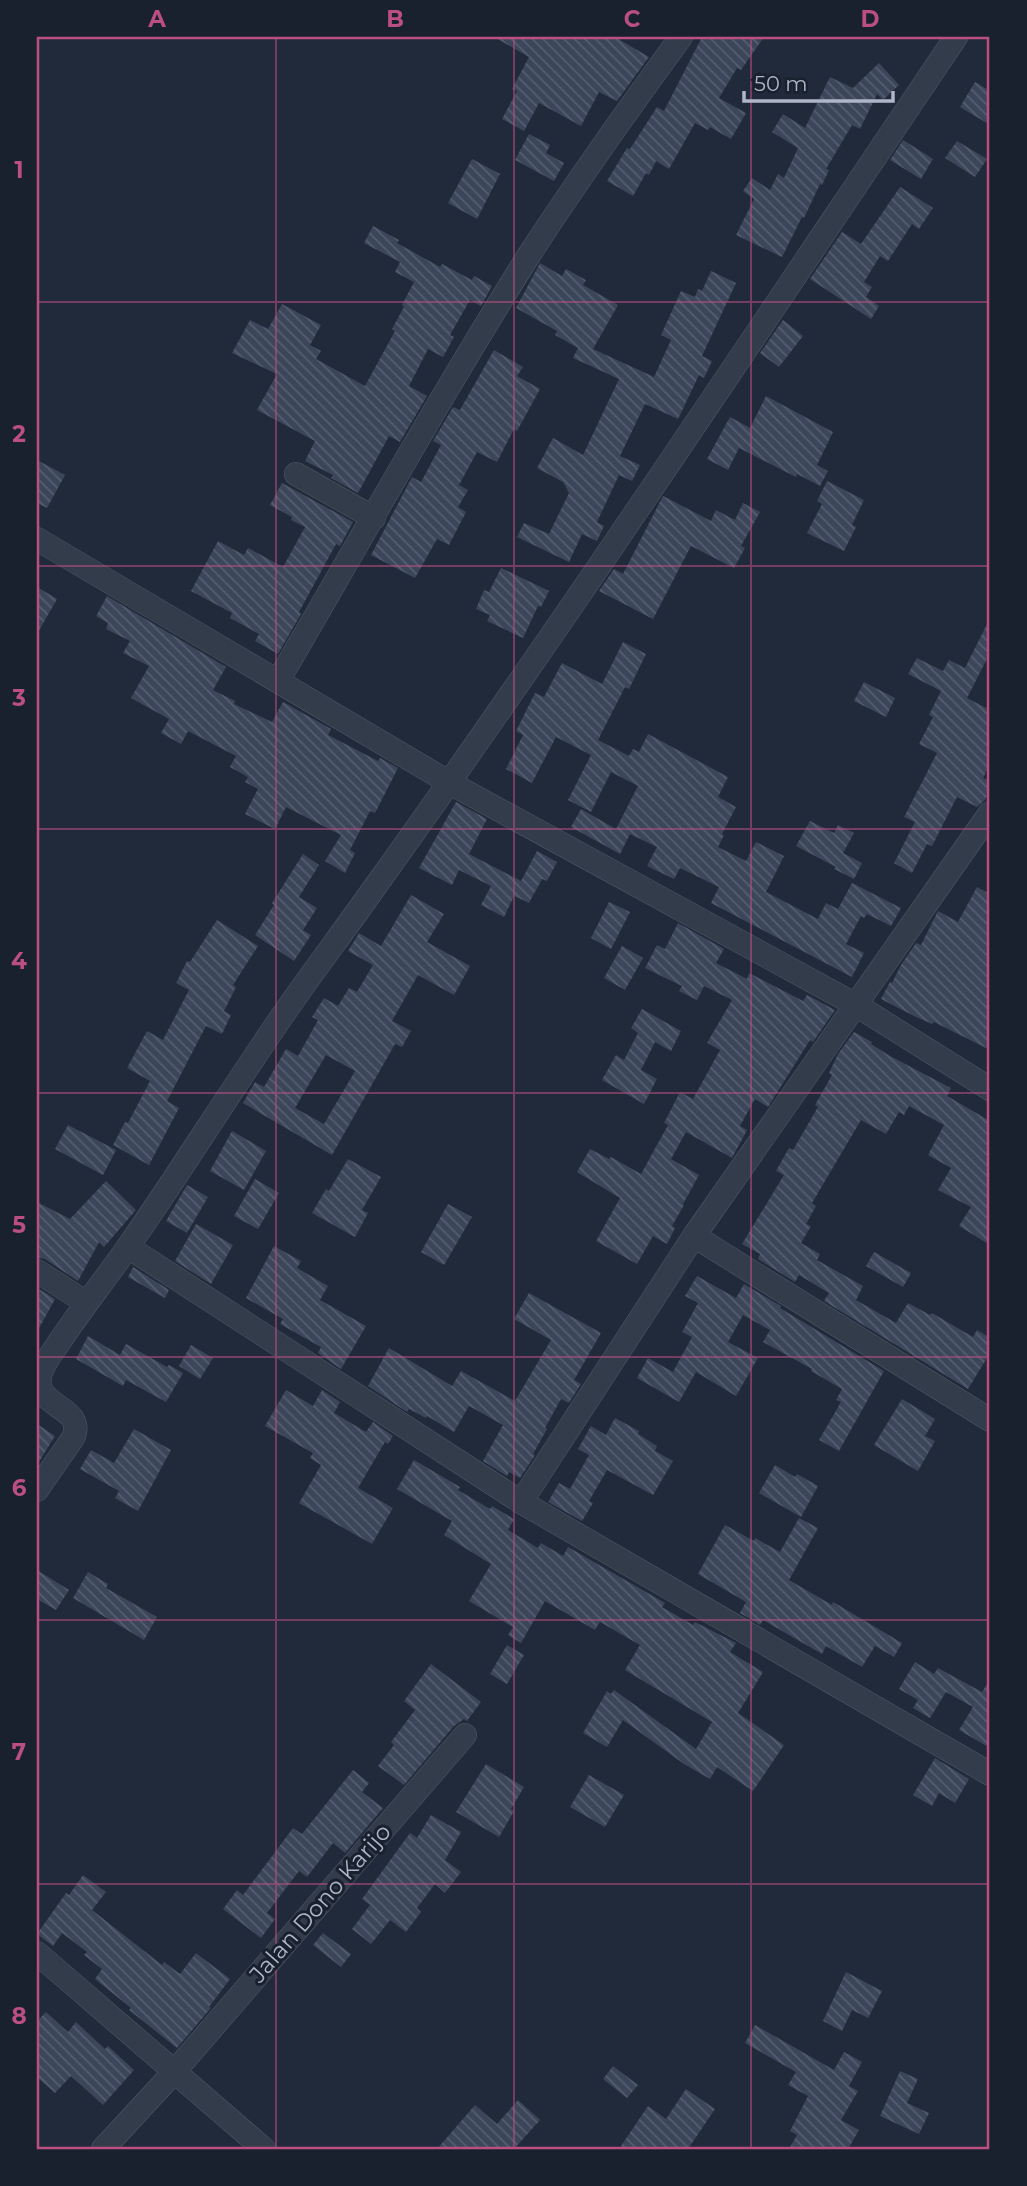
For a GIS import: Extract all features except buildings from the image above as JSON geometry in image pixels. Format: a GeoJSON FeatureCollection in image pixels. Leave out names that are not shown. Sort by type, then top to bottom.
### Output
{"type":"FeatureCollection","features":[{"type":"Feature","properties":{"kind":"street"},"geometry":{"type":"LineString","coordinates":[[278,681],[449,387],[530,254],[681,37]]}},
{"type":"Feature","properties":{"kind":"street"},"geometry":{"type":"LineString","coordinates":[[37,1490],[77,1431],[70,1415],[43,1396],[39,1376],[43,1367],[85,1302],[128,1247],[274,1027],[450,783],[956,37]]}},
{"type":"Feature","properties":{"kind":"street"},"geometry":{"type":"LineString","coordinates":[[296,474],[374,518]]}},
{"type":"Feature","properties":{"kind":"street"},"geometry":{"type":"LineString","coordinates":[[37,539],[450,783],[856,1005],[990,1088]]}},
{"type":"Feature","properties":{"kind":"street"},"geometry":{"type":"LineString","coordinates":[[522,1502],[694,1236],[990,813]]}},
{"type":"Feature","properties":{"kind":"street"},"geometry":{"type":"LineString","coordinates":[[694,1236],[990,1420]]}},
{"type":"Feature","properties":{"kind":"street"},"geometry":{"type":"LineString","coordinates":[[128,1247],[522,1502],[990,1774]]}},
{"type":"Feature","properties":{"kind":"street"},"geometry":{"type":"LineString","coordinates":[[37,1271],[85,1302]]}},
{"type":"Feature","properties":{"kind":"street","name":"Jalan Dono Karijo"},"geometry":{"type":"LineString","coordinates":[[103,2149],[175,2071],[465,1735]]}},
{"type":"Feature","properties":{"kind":"street"},"geometry":{"type":"LineString","coordinates":[[37,1953],[264,2149]]}}]}
